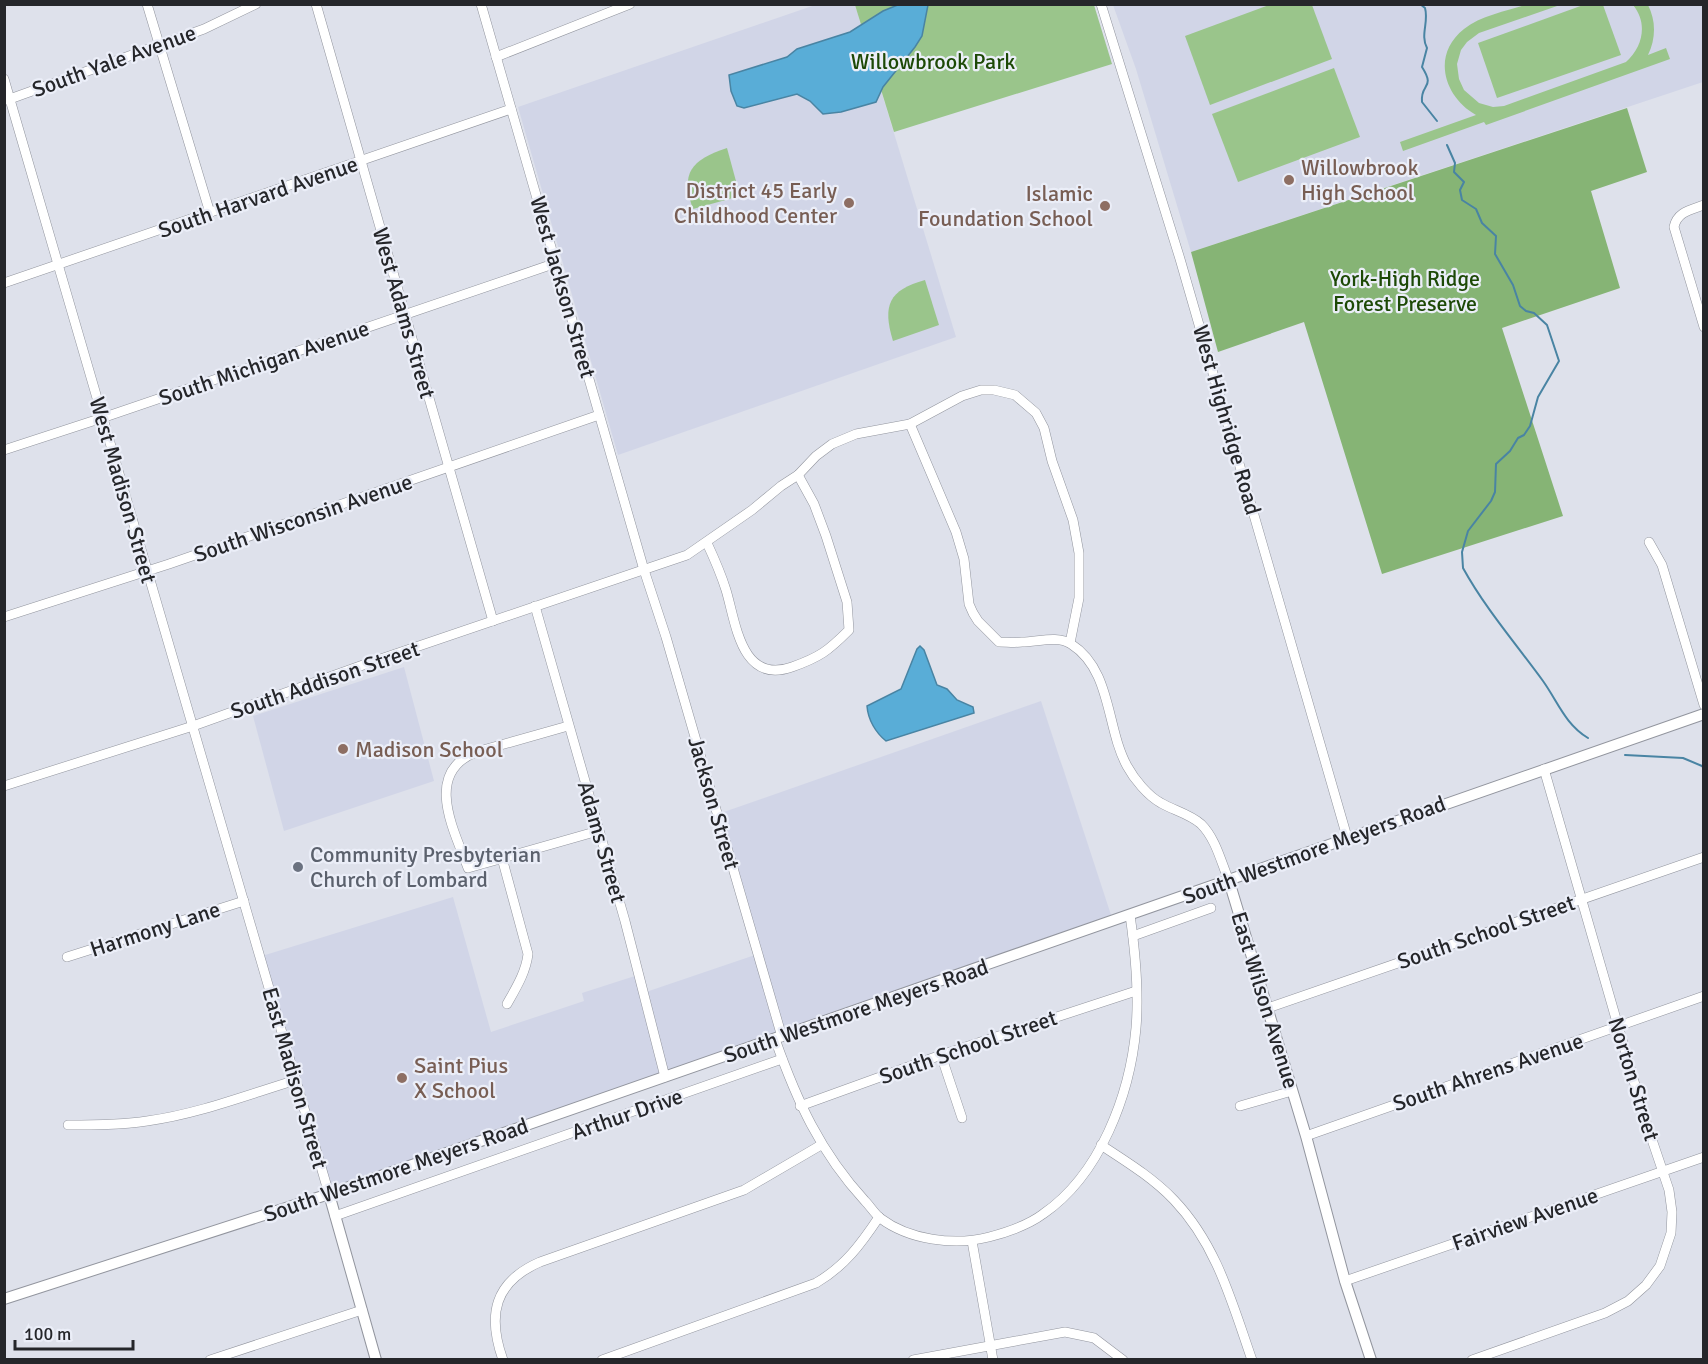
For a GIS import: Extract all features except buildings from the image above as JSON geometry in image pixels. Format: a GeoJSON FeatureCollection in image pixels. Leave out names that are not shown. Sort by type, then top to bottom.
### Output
{"type":"FeatureCollection","features":[{"type":"Feature","properties":{"kind":"street"},"geometry":{"type":"LineString","coordinates":[[147,4],[210,213]]}},
{"type":"Feature","properties":{"kind":"street","name":"South Yale Avenue"},"geometry":{"type":"LineString","coordinates":[[7,100],[204,29],[256,4]]}},
{"type":"Feature","properties":{"kind":"street","name":"West Adams Street"},"geometry":{"type":"LineString","coordinates":[[316,4],[492,621]]}},
{"type":"Feature","properties":{"kind":"street","name":"West Jackson Street"},"geometry":{"type":"LineString","coordinates":[[481,4],[644,570]]}},
{"type":"Feature","properties":{"kind":"street"},"geometry":{"type":"LineString","coordinates":[[496,57],[630,4]]}},
{"type":"Feature","properties":{"kind":"street","name":"West Highridge Road"},"geometry":{"type":"LineString","coordinates":[[1101,4],[1183,270],[1347,837]]}},
{"type":"Feature","properties":{"kind":"street","name":"West Madison Street"},"geometry":{"type":"LineString","coordinates":[[4,79],[7,100],[58,265],[244,901]]}},
{"type":"Feature","properties":{"kind":"street","name":"South Harvard Avenue"},"geometry":{"type":"LineString","coordinates":[[4,283],[511,109]]}},
{"type":"Feature","properties":{"kind":"street"},"geometry":{"type":"LineString","coordinates":[[1704,205],[1681,214],[1676,219],[1674,227],[1704,327]]}},
{"type":"Feature","properties":{"kind":"street","name":"South Michigan Avenue"},"geometry":{"type":"LineString","coordinates":[[4,450],[556,262]]}},
{"type":"Feature","properties":{"kind":"street","name":"South Addison Street"},"geometry":{"type":"LineString","coordinates":[[4,786],[193,726],[687,555],[752,510],[798,475],[816,456],[844,438],[910,424],[968,393],[981,390],[1015,395],[1040,419],[1072,520],[1079,553],[1080,580],[1070,643]]}},
{"type":"Feature","properties":{"kind":"street","name":"South Wisconsin Avenue"},"geometry":{"type":"LineString","coordinates":[[4,617],[147,571],[599,416]]}},
{"type":"Feature","properties":{"kind":"street"},"geometry":{"type":"LineString","coordinates":[[910,424],[956,532],[964,559],[969,604],[978,621],[999,642],[1043,640],[1070,643]]}},
{"type":"Feature","properties":{"kind":"street"},"geometry":{"type":"LineString","coordinates":[[707,543],[722,577],[741,644],[748,657],[759,667],[774,670],[788,668],[822,656],[849,630],[847,602],[820,516],[798,475]]}},
{"type":"Feature","properties":{"kind":"street"},"geometry":{"type":"LineString","coordinates":[[1648,542],[1662,565],[1704,705]]}},
{"type":"Feature","properties":{"kind":"street","name":"Jackson Street"},"geometry":{"type":"LineString","coordinates":[[644,570],[677,675],[779,1038],[782,1059],[800,1106],[821,1145],[852,1187],[879,1217]]}},
{"type":"Feature","properties":{"kind":"street","name":"Adams Street"},"geometry":{"type":"LineString","coordinates":[[536,606],[568,726],[625,921],[665,1077]]}},
{"type":"Feature","properties":{"kind":"street","name":"East Wilson Avenue"},"geometry":{"type":"LineString","coordinates":[[1070,643],[1087,658],[1096,670],[1118,744],[1131,773],[1158,802],[1199,822],[1212,837],[1229,881],[1268,1008],[1306,1136],[1345,1281],[1371,1359]]}},
{"type":"Feature","properties":{"kind":"street","name":"South Westmore Meyers Road"},"geometry":{"type":"LineString","coordinates":[[4,1299],[329,1194],[1704,714]]}},
{"type":"Feature","properties":{"kind":"street"},"geometry":{"type":"LineString","coordinates":[[568,726],[465,757],[451,770],[445,790],[445,800],[468,868],[598,831]]}},
{"type":"Feature","properties":{"kind":"street","name":"Norton Street"},"geometry":{"type":"LineString","coordinates":[[1472,1359],[1605,1313],[1628,1301],[1647,1285],[1660,1266],[1669,1243],[1672,1222],[1669,1190],[1618,1026],[1544,769]]}},
{"type":"Feature","properties":{"kind":"street","name":"South School Street"},"geometry":{"type":"LineString","coordinates":[[1268,1008],[1704,856]]}},
{"type":"Feature","properties":{"kind":"street"},"geometry":{"type":"LineString","coordinates":[[502,858],[528,954],[520,981],[507,1004]]}},
{"type":"Feature","properties":{"kind":"street","name":"Harmony Lane"},"geometry":{"type":"LineString","coordinates":[[67,957],[244,901]]}},
{"type":"Feature","properties":{"kind":"street","name":"East Madison Street"},"geometry":{"type":"LineString","coordinates":[[244,901],[376,1359]]}},
{"type":"Feature","properties":{"kind":"street"},"geometry":{"type":"LineString","coordinates":[[1133,936],[1211,908]]}},
{"type":"Feature","properties":{"kind":"street"},"geometry":{"type":"LineString","coordinates":[[602,1359],[816,1282],[844,1263],[856,1251],[879,1217],[904,1230],[923,1236],[951,1241],[972,1241],[1009,1232],[1042,1215],[1072,1188],[1101,1145],[1123,1093],[1136,1028],[1136,991],[1130,915]]}},
{"type":"Feature","properties":{"kind":"street","name":"South School Street"},"geometry":{"type":"LineString","coordinates":[[800,1106],[941,1055],[1136,991]]}},
{"type":"Feature","properties":{"kind":"street","name":"South Ahrens Avenue"},"geometry":{"type":"LineString","coordinates":[[1306,1136],[1704,996]]}},
{"type":"Feature","properties":{"kind":"street"},"geometry":{"type":"LineString","coordinates":[[941,1055],[962,1118]]}},
{"type":"Feature","properties":{"kind":"street","name":"Arthur Drive"},"geometry":{"type":"LineString","coordinates":[[335,1216],[782,1059]]}},
{"type":"Feature","properties":{"kind":"street"},"geometry":{"type":"LineString","coordinates":[[68,1125],[128,1124],[171,1117],[296,1080]]}},
{"type":"Feature","properties":{"kind":"street"},"geometry":{"type":"LineString","coordinates":[[1240,1106],[1293,1091]]}},
{"type":"Feature","properties":{"kind":"street"},"geometry":{"type":"LineString","coordinates":[[503,1359],[494,1320],[497,1304],[502,1292],[522,1271],[540,1262],[744,1190],[821,1145]]}},
{"type":"Feature","properties":{"kind":"street"},"geometry":{"type":"LineString","coordinates":[[1101,1145],[1161,1187],[1198,1229],[1219,1267],[1252,1359]]}},
{"type":"Feature","properties":{"kind":"street","name":"Fairview Avenue"},"geometry":{"type":"LineString","coordinates":[[1345,1281],[1704,1157]]}},
{"type":"Feature","properties":{"kind":"street"},"geometry":{"type":"LineString","coordinates":[[972,1241],[993,1359]]}},
{"type":"Feature","properties":{"kind":"street"},"geometry":{"type":"LineString","coordinates":[[485,1300],[497,1304]]}},
{"type":"Feature","properties":{"kind":"street"},"geometry":{"type":"LineString","coordinates":[[210,1359],[362,1310]]}},
{"type":"Feature","properties":{"kind":"street"},"geometry":{"type":"LineString","coordinates":[[913,1359],[1065,1332],[1094,1338],[1123,1359]]}},
{"type":"Feature","properties":{"kind":"shaded area"},"geometry":{"type":"Polygon","coordinates":[[[815,5],[855,5],[956,337],[618,455],[518,107],[815,5]]]}},
{"type":"Feature","properties":{"kind":"shaded area","name":"Willowbrook High School"},"geometry":{"type":"Polygon","coordinates":[[[1113,5],[1703,5],[1703,82],[1191,252],[1136,69],[1113,5]]]}},
{"type":"Feature","properties":{"kind":"shaded area","name":"Madison School"},"geometry":{"type":"Polygon","coordinates":[[[404,667],[434,781],[284,831],[253,716],[404,667]]]}},
{"type":"Feature","properties":{"kind":"shaded area"},"geometry":{"type":"Polygon","coordinates":[[[1041,701],[1111,915],[784,1031],[721,813],[1041,701]]]}},
{"type":"Feature","properties":{"kind":"shaded area","name":"Saint Pius X School"},"geometry":{"type":"Polygon","coordinates":[[[453,897],[491,1032],[584,1001],[582,993],[638,975],[660,1073],[332,1189],[262,956],[453,897]]]}},
{"type":"Feature","properties":{"kind":"shaded area"},"geometry":{"type":"Polygon","coordinates":[[[755,955],[778,1034],[667,1071],[646,992],[755,955]]]}},
{"type":"Feature","properties":{"kind":"green space"},"geometry":{"type":"Polygon","coordinates":[[[1586,4],[1603,5],[1621,55],[1497,98],[1478,43],[1586,4]]]}},
{"type":"Feature","properties":{"kind":"green space","name":"Willowbrook Park"},"geometry":{"type":"Polygon","coordinates":[[[855,5],[1094,5],[1112,64],[894,132],[855,5]]]}},
{"type":"Feature","properties":{"kind":"green space"},"geometry":{"type":"Polygon","coordinates":[[[1269,5],[1312,5],[1332,59],[1210,105],[1185,36],[1269,5]]]}},
{"type":"Feature","properties":{"kind":"green space"},"geometry":{"type":"Polygon","coordinates":[[[1525,5],[1560,5],[1479,33],[1461,50],[1457,64],[1459,79],[1464,90],[1479,103],[1493,107],[1504,106],[1626,62],[1632,56],[1642,35],[1641,19],[1633,5],[1648,5],[1654,23],[1654,36],[1648,55],[1666,48],[1670,59],[1486,125],[1484,122],[1403,151],[1400,142],[1476,115],[1456,98],[1449,87],[1445,63],[1447,51],[1454,39],[1470,24],[1493,14],[1525,5]]]}},
{"type":"Feature","properties":{"kind":"green space"},"geometry":{"type":"Polygon","coordinates":[[[1334,68],[1360,137],[1238,182],[1212,114],[1334,68]]]}},
{"type":"Feature","properties":{"kind":"green space","name":"York-High Ridge Forest Preserve"},"geometry":{"type":"Polygon","coordinates":[[[1627,108],[1647,172],[1591,191],[1620,288],[1502,328],[1563,516],[1382,574],[1304,322],[1218,352],[1191,252],[1627,108]]]}},
{"type":"Feature","properties":{"kind":"green space"},"geometry":{"type":"Polygon","coordinates":[[[727,148],[740,196],[693,209],[688,186],[692,170],[697,163],[727,148]]]}},
{"type":"Feature","properties":{"kind":"green space"},"geometry":{"type":"Polygon","coordinates":[[[925,280],[939,325],[893,341],[888,318],[891,301],[903,289],[925,280]]]}},
{"type":"Feature","properties":{"kind":"water"},"geometry":{"type":"Polygon","coordinates":[[[900,4],[928,5],[922,36],[883,87],[876,102],[841,112],[823,114],[810,101],[797,94],[744,108],[737,106],[731,91],[729,75],[787,57],[797,49],[850,32],[883,11],[900,4]]]}},
{"type":"Feature","properties":{"kind":"water"},"geometry":{"type":"Polygon","coordinates":[[[920,646],[924,650],[937,685],[947,689],[957,700],[973,707],[974,713],[886,741],[873,726],[867,706],[901,689],[920,646]]]}},
{"type":"Feature","properties":{"kind":"waterway"},"geometry":{"type":"LineString","coordinates":[[1420,4],[1425,8],[1426,13],[1424,38],[1427,48],[1422,67],[1428,79],[1422,102],[1437,121]]}},
{"type":"Feature","properties":{"kind":"waterway"},"geometry":{"type":"LineString","coordinates":[[1447,145],[1455,163],[1454,172],[1464,182],[1460,190],[1462,200],[1476,209],[1482,223],[1496,236],[1495,254],[1513,285],[1520,306],[1534,313],[1547,325],[1559,361],[1538,397],[1530,426],[1496,464],[1495,492],[1491,501],[1468,531],[1462,552],[1463,568],[1501,626],[1543,681],[1573,726],[1588,738]]}},
{"type":"Feature","properties":{"kind":"waterway"},"geometry":{"type":"LineString","coordinates":[[1625,755],[1683,758],[1704,769]]}},
{"type":"Feature","properties":{"kind":"place","name":"Willowbrook High School"},"geometry":{"type":"Point","coordinates":[1289,180]}},
{"type":"Feature","properties":{"kind":"place","name":"District 45 Early Childhood Center"},"geometry":{"type":"Point","coordinates":[849,203]}},
{"type":"Feature","properties":{"kind":"place","name":"Islamic Foundation School"},"geometry":{"type":"Point","coordinates":[1105,206]}},
{"type":"Feature","properties":{"kind":"place","name":"Madison School"},"geometry":{"type":"Point","coordinates":[343,749]}},
{"type":"Feature","properties":{"kind":"place","name":"Community Presbyterian Church of Lombard"},"geometry":{"type":"Point","coordinates":[298,867]}},
{"type":"Feature","properties":{"kind":"place","name":"Saint Pius X School"},"geometry":{"type":"Point","coordinates":[402,1078]}}]}
